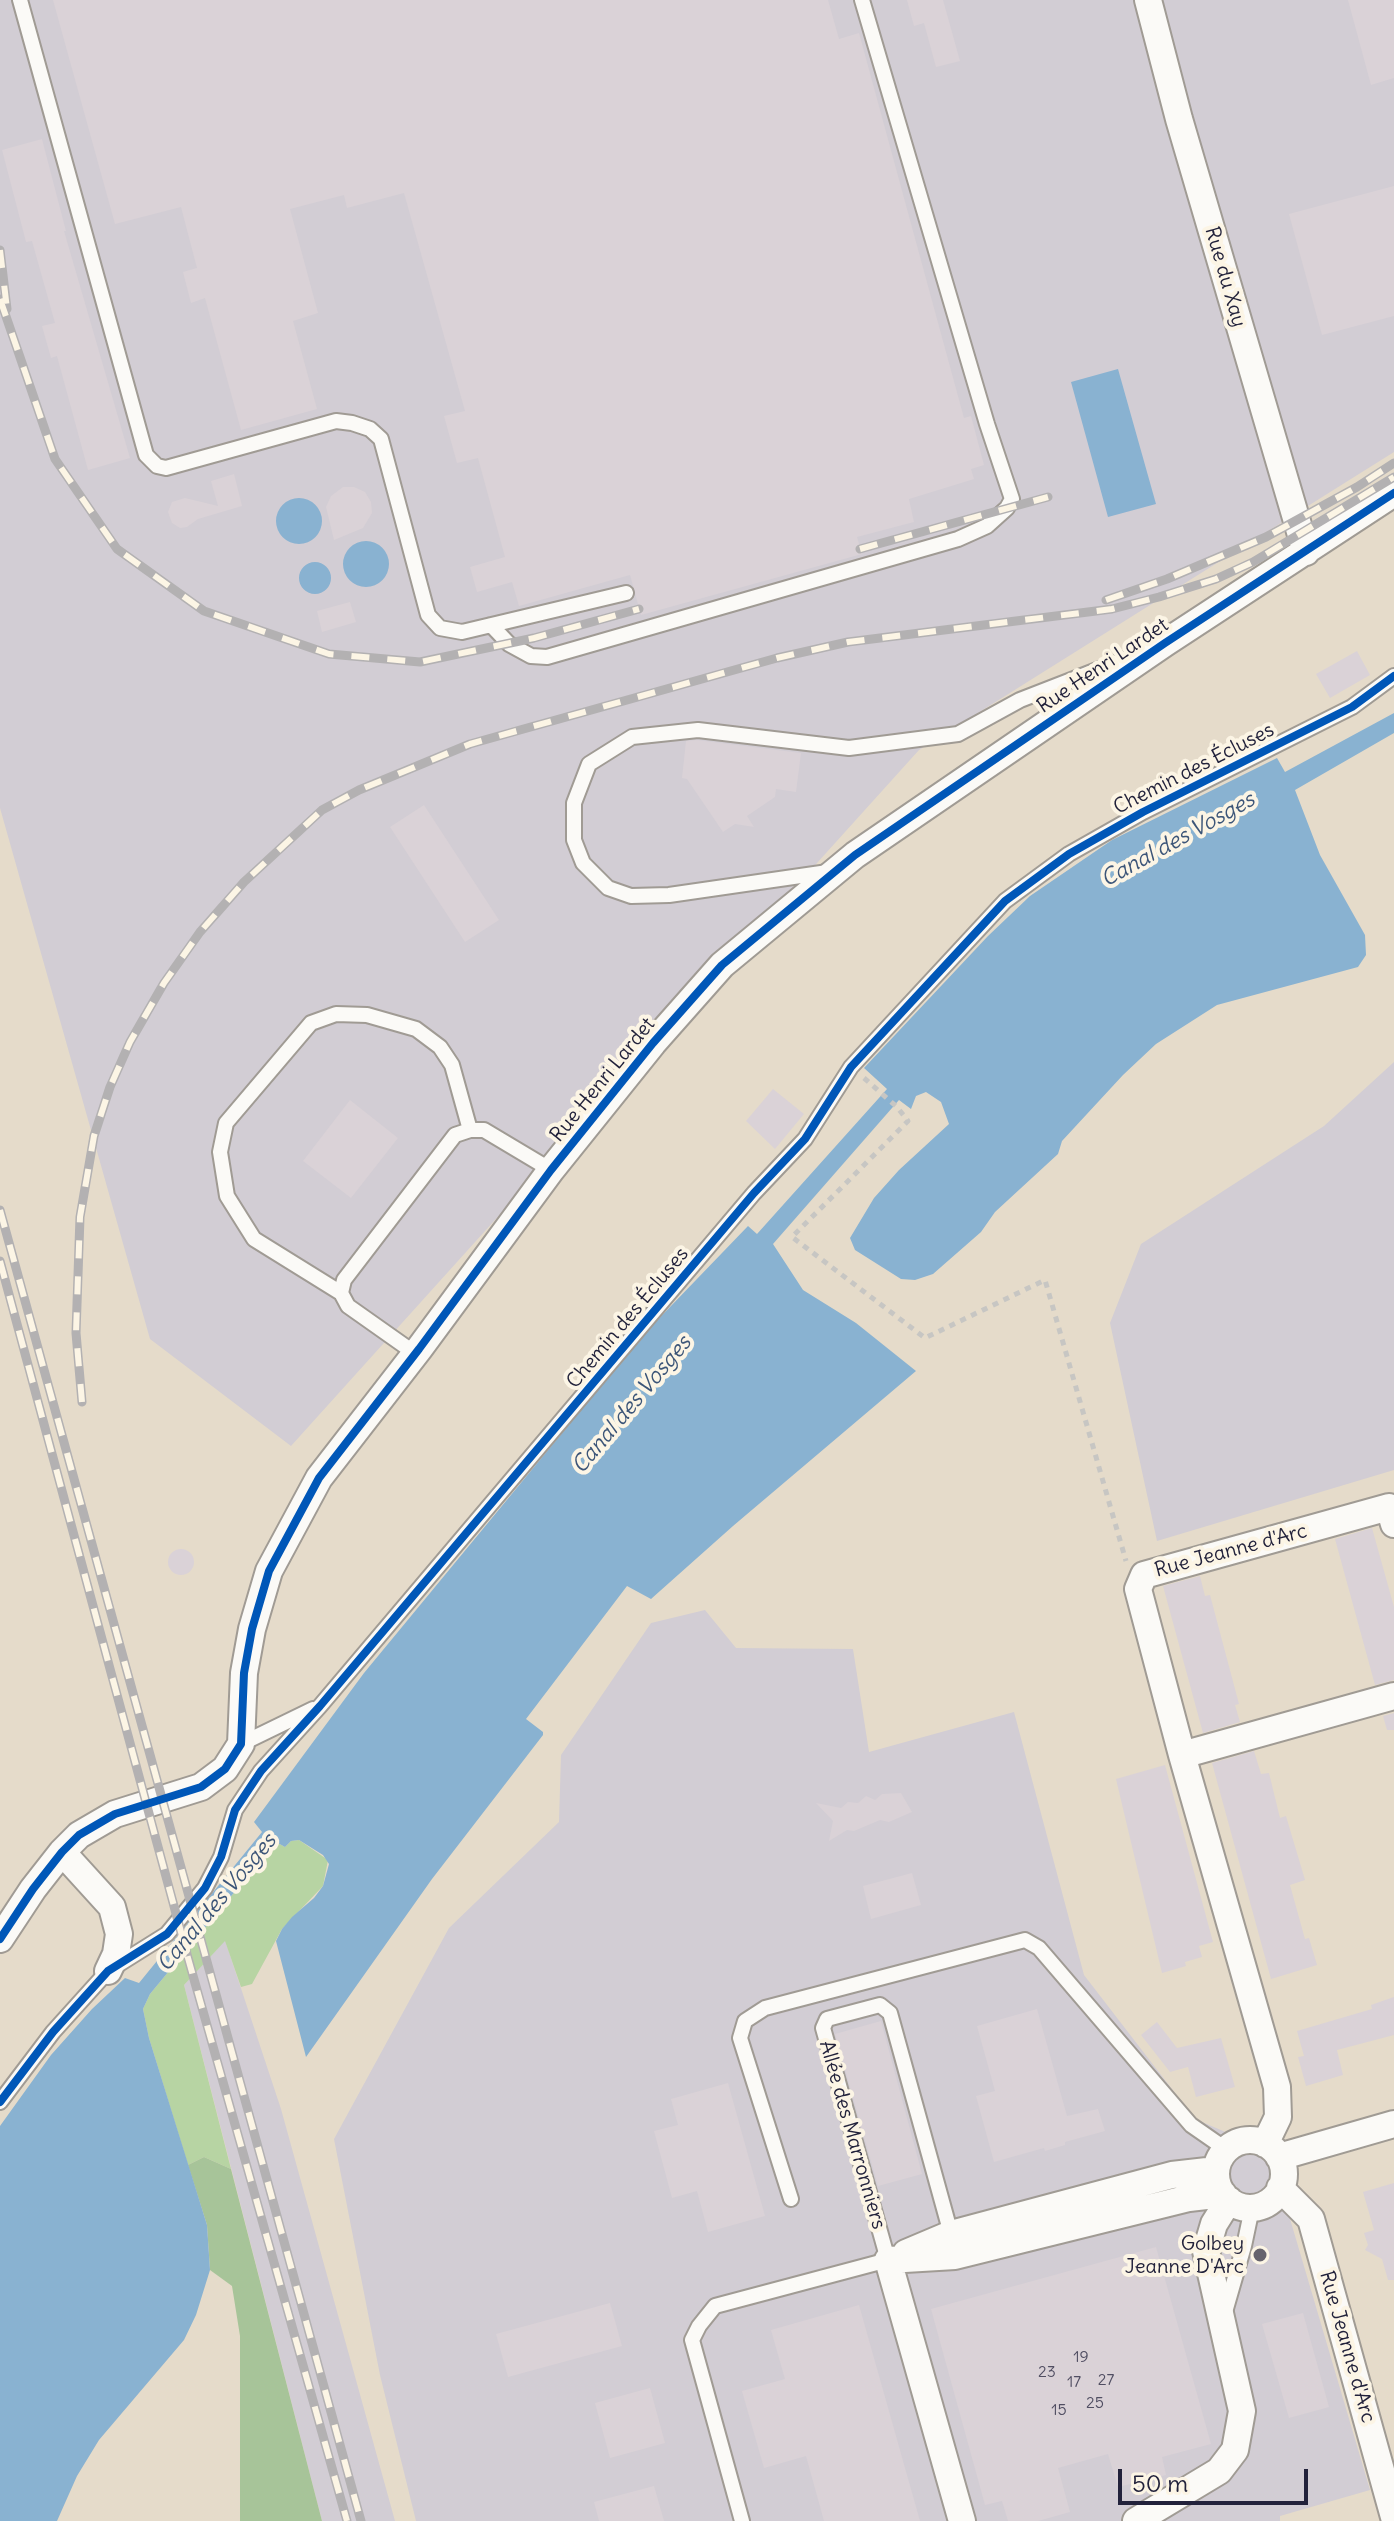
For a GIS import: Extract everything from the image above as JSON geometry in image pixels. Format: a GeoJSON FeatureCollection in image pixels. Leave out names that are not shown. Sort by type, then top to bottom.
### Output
{"type":"FeatureCollection","features":[{"type":"Feature","properties":{"kind":"street","name":"Rue du Xay"},"geometry":{"type":"LineString","coordinates":[[1148,0],[1179,119],[1306,552]]}},
{"type":"Feature","properties":{"kind":"street","name":"Rue Henri Lardet"},"geometry":{"type":"LineString","coordinates":[[241,1744],[244,1673],[252,1629],[269,1571],[319,1478],[416,1354],[551,1170],[653,1043],[722,965],[855,855],[1165,643],[1394,493]]}},
{"type":"Feature","properties":{"kind":"street","name":"Rue Jeanne d'Arc"},"geometry":{"type":"LineString","coordinates":[[1272,2150],[1278,2117],[1277,2087],[1138,1589],[1144,1575],[1392,1512]]}},
{"type":"Feature","properties":{"kind":"street"},"geometry":{"type":"LineString","coordinates":[[1182,1755],[1394,1696]]}},
{"type":"Feature","properties":{"kind":"street"},"geometry":{"type":"LineString","coordinates":[[0,1939],[62,1852],[87,1829],[115,1814],[201,1787],[225,1769],[241,1744]]}},
{"type":"Feature","properties":{"kind":"street"},"geometry":{"type":"LineString","coordinates":[[62,1852],[112,1907],[119,1934],[116,1954],[108,1971]]}},
{"type":"Feature","properties":{"kind":"street"},"geometry":{"type":"LineString","coordinates":[[1136,2521],[1219,2471],[1235,2450],[1242,2411],[1206,2251],[1242,2141],[1272,2150],[1394,2124]]}},
{"type":"Feature","properties":{"kind":"street"},"geometry":{"type":"LineString","coordinates":[[888,2260],[951,2234],[1172,2175],[1229,2184],[1269,2203],[1280,2188],[1284,2172],[1272,2150]]}},
{"type":"Feature","properties":{"kind":"street"},"geometry":{"type":"LineString","coordinates":[[888,2260],[955,2256],[1189,2198],[1229,2184]]}},
{"type":"Feature","properties":{"kind":"street","name":"Rue Jeanne d'Arc"},"geometry":{"type":"LineString","coordinates":[[1280,2188],[1311,2219],[1394,2517]]}},
{"type":"Feature","properties":{"kind":"street","name":"Allée des Marronniers"},"geometry":{"type":"LineString","coordinates":[[888,2260],[962,2521]]}},
{"type":"Feature","properties":{"kind":"lane"},"geometry":{"type":"LineString","coordinates":[[20,0],[146,455],[157,466],[166,468],[336,421],[352,423],[370,429],[381,439],[428,615],[440,628],[462,632],[626,593]]}},
{"type":"Feature","properties":{"kind":"lane"},"geometry":{"type":"LineString","coordinates":[[491,625],[509,644],[531,656],[547,657],[958,539],[987,526],[1007,508],[1012,499],[862,0]]}},
{"type":"Feature","properties":{"kind":"lane"},"geometry":{"type":"LineString","coordinates":[[836,871],[669,895],[631,896],[608,888],[583,863],[574,840],[574,803],[589,764],[632,737],[698,730],[849,748],[958,734],[1020,700],[1165,643]]}},
{"type":"Feature","properties":{"kind":"lane","name":"Chemin des Écluses"},"geometry":{"type":"LineString","coordinates":[[0,2102],[53,2032],[108,1971],[167,1934],[205,1888],[221,1857],[235,1810],[261,1771],[320,1706],[754,1193],[805,1139],[851,1067],[1005,901],[1069,854],[1143,812],[1352,707],[1394,676]]}},
{"type":"Feature","properties":{"kind":"lane"},"geometry":{"type":"LineString","coordinates":[[416,1354],[348,1306],[341,1293],[254,1239],[227,1196],[220,1152],[226,1123],[311,1023],[336,1014],[367,1015],[416,1029],[440,1047],[452,1065],[470,1130]]}},
{"type":"Feature","properties":{"kind":"lane"},"geometry":{"type":"LineString","coordinates":[[341,1293],[344,1280],[455,1135],[484,1130],[551,1170]]}},
{"type":"Feature","properties":{"kind":"lane"},"geometry":{"type":"LineString","coordinates":[[241,1744],[320,1706]]}},
{"type":"Feature","properties":{"kind":"lane"},"geometry":{"type":"LineString","coordinates":[[791,2199],[740,2038],[745,2021],[765,2008],[1025,1940],[1039,1948],[1191,2125],[1229,2184],[1244,2246],[1221,2325]]}},
{"type":"Feature","properties":{"kind":"lane","name":"Allée des Marronniers"},"geometry":{"type":"LineString","coordinates":[[888,2260],[823,2028],[827,2019],[880,2005],[890,2013],[951,2234]]}},
{"type":"Feature","properties":{"kind":"lane"},"geometry":{"type":"LineString","coordinates":[[742,2521],[692,2340],[699,2326],[715,2306],[888,2260]]}},
{"type":"Feature","properties":{"kind":"path"},"geometry":{"type":"LineString","coordinates":[[880,1091],[908,1121],[792,1237],[925,1338],[1045,1280],[1127,1565],[1144,1575]]}},
{"type":"Feature","properties":{"kind":"shaded area"},"geometry":{"type":"Polygon","coordinates":[[[0,0],[1394,0],[1394,452],[919,750],[291,1446],[150,1339],[0,808],[0,0]]]}},
{"type":"Feature","properties":{"kind":"shaded area"},"geometry":{"type":"Polygon","coordinates":[[[1394,1062],[1394,1470],[1157,1541],[1110,1323],[1141,1244],[1324,1126],[1394,1062]]]}},
{"type":"Feature","properties":{"kind":"shaded area"},"geometry":{"type":"Polygon","coordinates":[[[705,1610],[736,1648],[853,1649],[869,1752],[1014,1712],[1084,1975],[1195,2119],[1270,2151],[1370,2490],[1280,2516],[1280,2521],[416,2521],[380,2375],[334,2139],[449,1928],[559,1822],[561,1755],[651,1623],[705,1610]]]}},
{"type":"Feature","properties":{"kind":"shaded area"},"geometry":{"type":"Polygon","coordinates":[[[225,1940],[281,2109],[395,2521],[322,2521],[184,1985],[225,1940]]]}},
{"type":"Feature","properties":{"kind":"green space"},"geometry":{"type":"Polygon","coordinates":[[[299,1840],[328,1860],[323,1886],[282,1929],[252,1984],[241,1987],[225,1941],[184,1985],[231,2169],[204,2157],[188,2165],[143,2009],[150,1994],[276,1842],[285,1847],[291,1841],[299,1840]]]}},
{"type":"Feature","properties":{"kind":"green space"},"geometry":{"type":"Polygon","coordinates":[[[204,2157],[231,2169],[322,2521],[240,2521],[240,2336],[232,2286],[210,2270],[207,2225],[188,2165],[204,2157]]]}},
{"type":"Feature","properties":{"kind":"water"},"geometry":{"type":"Polygon","coordinates":[[[1118,369],[1156,504],[1108,517],[1071,382],[1118,369]]]}},
{"type":"Feature","properties":{"kind":"water"},"geometry":{"type":"Polygon","coordinates":[[[299,498],[315,505],[322,521],[315,537],[299,544],[283,537],[276,521],[283,505],[299,498]]]}},
{"type":"Feature","properties":{"kind":"water"},"geometry":{"type":"Polygon","coordinates":[[[366,541],[382,548],[389,564],[382,580],[366,587],[350,580],[343,564],[350,548],[366,541]]]}},
{"type":"Feature","properties":{"kind":"water"},"geometry":{"type":"Polygon","coordinates":[[[315,562],[327,566],[331,578],[327,590],[315,594],[303,590],[299,578],[303,566],[315,562]]]}},
{"type":"Feature","properties":{"kind":"water","name":"Canal des Vosges"},"geometry":{"type":"Polygon","coordinates":[[[1394,713],[1394,733],[1295,790],[1320,855],[1365,935],[1366,955],[1358,967],[1217,1005],[1156,1044],[1062,1141],[1058,1154],[995,1212],[981,1232],[933,1274],[915,1280],[901,1279],[855,1250],[850,1238],[874,1198],[949,1124],[941,1102],[926,1092],[916,1096],[911,1109],[899,1100],[773,1244],[803,1290],[856,1323],[916,1371],[651,1599],[627,1586],[526,1719],[543,1735],[432,1879],[306,2057],[276,1941],[292,1917],[323,1886],[329,1864],[323,1855],[299,1840],[291,1841],[285,1847],[276,1842],[150,1994],[143,2009],[149,2038],[207,2225],[210,2270],[196,2315],[184,2340],[99,2440],[77,2476],[57,2521],[0,2521],[0,2126],[51,2055],[125,1978],[139,1983],[262,1832],[254,1822],[364,1673],[643,1335],[748,1226],[757,1234],[887,1089],[864,1068],[988,936],[1030,896],[1112,840],[1277,758],[1285,772],[1394,713]]]}},
{"type":"Feature","properties":{"kind":"building"},"geometry":{"type":"Polygon","coordinates":[[[53,0],[828,0],[839,39],[859,33],[964,418],[971,416],[984,465],[971,469],[974,479],[909,499],[914,522],[857,537],[862,554],[641,615],[630,575],[519,606],[512,582],[477,592],[470,567],[505,557],[478,458],[457,463],[444,416],[465,411],[404,193],[347,208],[344,195],[290,209],[318,313],[293,321],[317,409],[241,430],[205,298],[191,303],[183,272],[197,268],[181,207],[115,224],[53,0]]]}},
{"type":"Feature","properties":{"kind":"building"},"geometry":{"type":"Polygon","coordinates":[[[907,0],[943,0],[960,61],[936,67],[924,23],[914,26],[907,0]]]}},
{"type":"Feature","properties":{"kind":"building"},"geometry":{"type":"Polygon","coordinates":[[[1348,0],[1394,0],[1394,78],[1371,85],[1348,0]]]}},
{"type":"Feature","properties":{"kind":"building"},"geometry":{"type":"Polygon","coordinates":[[[42,139],[64,231],[130,458],[88,470],[57,356],[51,358],[42,326],[55,323],[32,241],[26,242],[2,150],[42,139]]]}},
{"type":"Feature","properties":{"kind":"building"},"geometry":{"type":"Polygon","coordinates":[[[1394,186],[1394,316],[1322,335],[1289,214],[1394,186]]]}},
{"type":"Feature","properties":{"kind":"building"},"geometry":{"type":"Polygon","coordinates":[[[234,474],[242,506],[198,519],[187,527],[180,528],[172,523],[168,512],[172,502],[185,498],[218,506],[211,481],[234,474]]]}},
{"type":"Feature","properties":{"kind":"building"},"geometry":{"type":"Polygon","coordinates":[[[343,487],[354,487],[365,492],[371,502],[372,513],[363,528],[334,540],[326,507],[331,496],[343,487]]]}},
{"type":"Feature","properties":{"kind":"building"},"geometry":{"type":"Polygon","coordinates":[[[350,602],[356,622],[322,632],[317,611],[350,602]]]}},
{"type":"Feature","properties":{"kind":"building"},"geometry":{"type":"Polygon","coordinates":[[[1357,651],[1370,675],[1330,698],[1316,674],[1357,651]]]}},
{"type":"Feature","properties":{"kind":"building"},"geometry":{"type":"Polygon","coordinates":[[[686,741],[801,753],[796,792],[776,789],[775,797],[747,816],[754,827],[735,824],[723,832],[687,779],[682,778],[686,741]]]}},
{"type":"Feature","properties":{"kind":"building"},"geometry":{"type":"Polygon","coordinates":[[[424,805],[499,920],[465,942],[390,827],[424,805]]]}},
{"type":"Feature","properties":{"kind":"building"},"geometry":{"type":"Polygon","coordinates":[[[773,1089],[804,1114],[775,1149],[746,1121],[773,1089]]]}},
{"type":"Feature","properties":{"kind":"building"},"geometry":{"type":"Polygon","coordinates":[[[350,1100],[398,1138],[351,1198],[303,1161],[350,1100]]]}},
{"type":"Feature","properties":{"kind":"building"},"geometry":{"type":"Polygon","coordinates":[[[1372,1528],[1394,1607],[1394,1680],[1375,1685],[1335,1539],[1372,1528]]]}},
{"type":"Feature","properties":{"kind":"building"},"geometry":{"type":"Polygon","coordinates":[[[181,1549],[190,1553],[194,1562],[190,1571],[181,1575],[172,1571],[168,1562],[172,1553],[181,1549]]]}},
{"type":"Feature","properties":{"kind":"building"},"geometry":{"type":"Polygon","coordinates":[[[1200,1576],[1205,1596],[1210,1595],[1239,1704],[1235,1705],[1240,1722],[1203,1733],[1163,1586],[1200,1576]]]}},
{"type":"Feature","properties":{"kind":"building"},"geometry":{"type":"Polygon","coordinates":[[[1394,1713],[1394,1730],[1387,1730],[1383,1716],[1394,1713]]]}},
{"type":"Feature","properties":{"kind":"building"},"geometry":{"type":"Polygon","coordinates":[[[1254,1751],[1261,1774],[1269,1773],[1280,1818],[1286,1816],[1305,1880],[1290,1885],[1305,1939],[1309,1938],[1317,1965],[1271,1979],[1212,1763],[1254,1751]]]}},
{"type":"Feature","properties":{"kind":"building"},"geometry":{"type":"Polygon","coordinates":[[[1165,1765],[1213,1942],[1199,1946],[1202,1957],[1185,1962],[1186,1966],[1162,1973],[1116,1779],[1165,1765]]]}},
{"type":"Feature","properties":{"kind":"building"},"geometry":{"type":"Polygon","coordinates":[[[901,1793],[912,1812],[889,1822],[880,1820],[854,1831],[847,1830],[829,1841],[833,1821],[816,1803],[841,1808],[848,1802],[858,1803],[866,1796],[875,1800],[882,1794],[901,1793]]]}},
{"type":"Feature","properties":{"kind":"building"},"geometry":{"type":"Polygon","coordinates":[[[912,1873],[921,1905],[871,1919],[863,1886],[912,1873]]]}},
{"type":"Feature","properties":{"kind":"building"},"geometry":{"type":"Polygon","coordinates":[[[1394,1997],[1394,2035],[1337,2050],[1343,2075],[1306,2086],[1298,2057],[1304,2056],[1297,2031],[1372,2009],[1371,2005],[1394,1997]]]}},
{"type":"Feature","properties":{"kind":"building"},"geometry":{"type":"Polygon","coordinates":[[[1037,2009],[1067,2116],[1098,2109],[1105,2131],[1045,2151],[1044,2148],[994,2162],[976,2096],[995,2091],[977,2026],[1037,2009]]]}},
{"type":"Feature","properties":{"kind":"building"},"geometry":{"type":"Polygon","coordinates":[[[881,2021],[922,2174],[878,2186],[835,2034],[881,2021]]]}},
{"type":"Feature","properties":{"kind":"building"},"geometry":{"type":"Polygon","coordinates":[[[1157,2022],[1177,2048],[1221,2038],[1235,2087],[1196,2097],[1188,2067],[1170,2072],[1141,2035],[1157,2022]]]}},
{"type":"Feature","properties":{"kind":"building"},"geometry":{"type":"Polygon","coordinates":[[[728,2083],[765,2216],[708,2232],[697,2191],[672,2198],[654,2131],[678,2125],[671,2099],[728,2083]]]}},
{"type":"Feature","properties":{"kind":"building"},"geometry":{"type":"Polygon","coordinates":[[[1394,2183],[1394,2280],[1388,2280],[1382,2259],[1365,2250],[1368,2245],[1364,2233],[1374,2230],[1363,2192],[1394,2183]]]}},
{"type":"Feature","properties":{"kind":"building"},"geometry":{"type":"Polygon","coordinates":[[[1156,2247],[1211,2444],[1162,2457],[1166,2475],[1118,2487],[1108,2454],[1058,2468],[1070,2512],[1038,2521],[1008,2521],[1002,2501],[985,2505],[931,2309],[1156,2247]]]}},
{"type":"Feature","properties":{"kind":"building"},"geometry":{"type":"Polygon","coordinates":[[[610,2303],[622,2346],[508,2377],[496,2334],[610,2303]]]}},
{"type":"Feature","properties":{"kind":"building"},"geometry":{"type":"Polygon","coordinates":[[[859,2305],[920,2521],[824,2521],[806,2456],[764,2468],[742,2391],[785,2379],[771,2330],[859,2305]]]}},
{"type":"Feature","properties":{"kind":"building"},"geometry":{"type":"Polygon","coordinates":[[[1303,2313],[1329,2407],[1289,2418],[1262,2324],[1303,2313]]]}},
{"type":"Feature","properties":{"kind":"building"},"geometry":{"type":"Polygon","coordinates":[[[650,2388],[665,2443],[610,2458],[595,2403],[650,2388]]]}},
{"type":"Feature","properties":{"kind":"building"},"geometry":{"type":"Polygon","coordinates":[[[654,2486],[664,2521],[599,2521],[594,2502],[654,2486]]]}},
{"type":"Feature","properties":{"kind":"railway"},"geometry":{"type":"LineString","coordinates":[[0,250],[7,309]]}},
{"type":"Feature","properties":{"kind":"railway"},"geometry":{"type":"LineString","coordinates":[[0,299],[55,459],[117,549],[204,611],[329,654],[420,662],[534,638],[639,609]]}},
{"type":"Feature","properties":{"kind":"railway"},"geometry":{"type":"LineString","coordinates":[[1106,600],[1167,579],[1266,537],[1394,463]]}},
{"type":"Feature","properties":{"kind":"railway"},"geometry":{"type":"LineString","coordinates":[[82,1402],[76,1333],[80,1217],[94,1136],[110,1087],[130,1042],[164,983],[200,932],[244,882],[322,810],[359,790],[470,744],[777,658],[848,642],[1112,609],[1159,597],[1216,579],[1253,562],[1394,477]]}},
{"type":"Feature","properties":{"kind":"railway"},"geometry":{"type":"LineString","coordinates":[[860,549],[1048,497]]}},
{"type":"Feature","properties":{"kind":"railway"},"geometry":{"type":"LineString","coordinates":[[0,1210],[361,2521]]}},
{"type":"Feature","properties":{"kind":"railway"},"geometry":{"type":"LineString","coordinates":[[0,1261],[188,1958],[347,2521]]}},
{"type":"Feature","properties":{"kind":"cycle path"},"geometry":{"type":"LineString","coordinates":[[0,1939],[33,1889],[79,1835],[115,1814],[201,1787],[225,1769],[241,1744],[244,1673],[252,1629],[269,1571],[319,1478],[551,1170],[653,1043],[722,965],[855,855],[1165,643],[1394,493]]}},
{"type":"Feature","properties":{"kind":"cycle path"},"geometry":{"type":"LineString","coordinates":[[0,2102],[53,2032],[108,1971],[167,1934],[205,1888],[221,1857],[235,1810],[261,1771],[320,1706],[754,1193],[805,1139],[851,1067],[1005,901],[1069,854],[1143,812],[1352,707],[1394,676]]}},
{"type":"Feature","properties":{"kind":"place","name":"Golbey Jeanne D'Arc"},"geometry":{"type":"Point","coordinates":[1260,2255]}}]}
